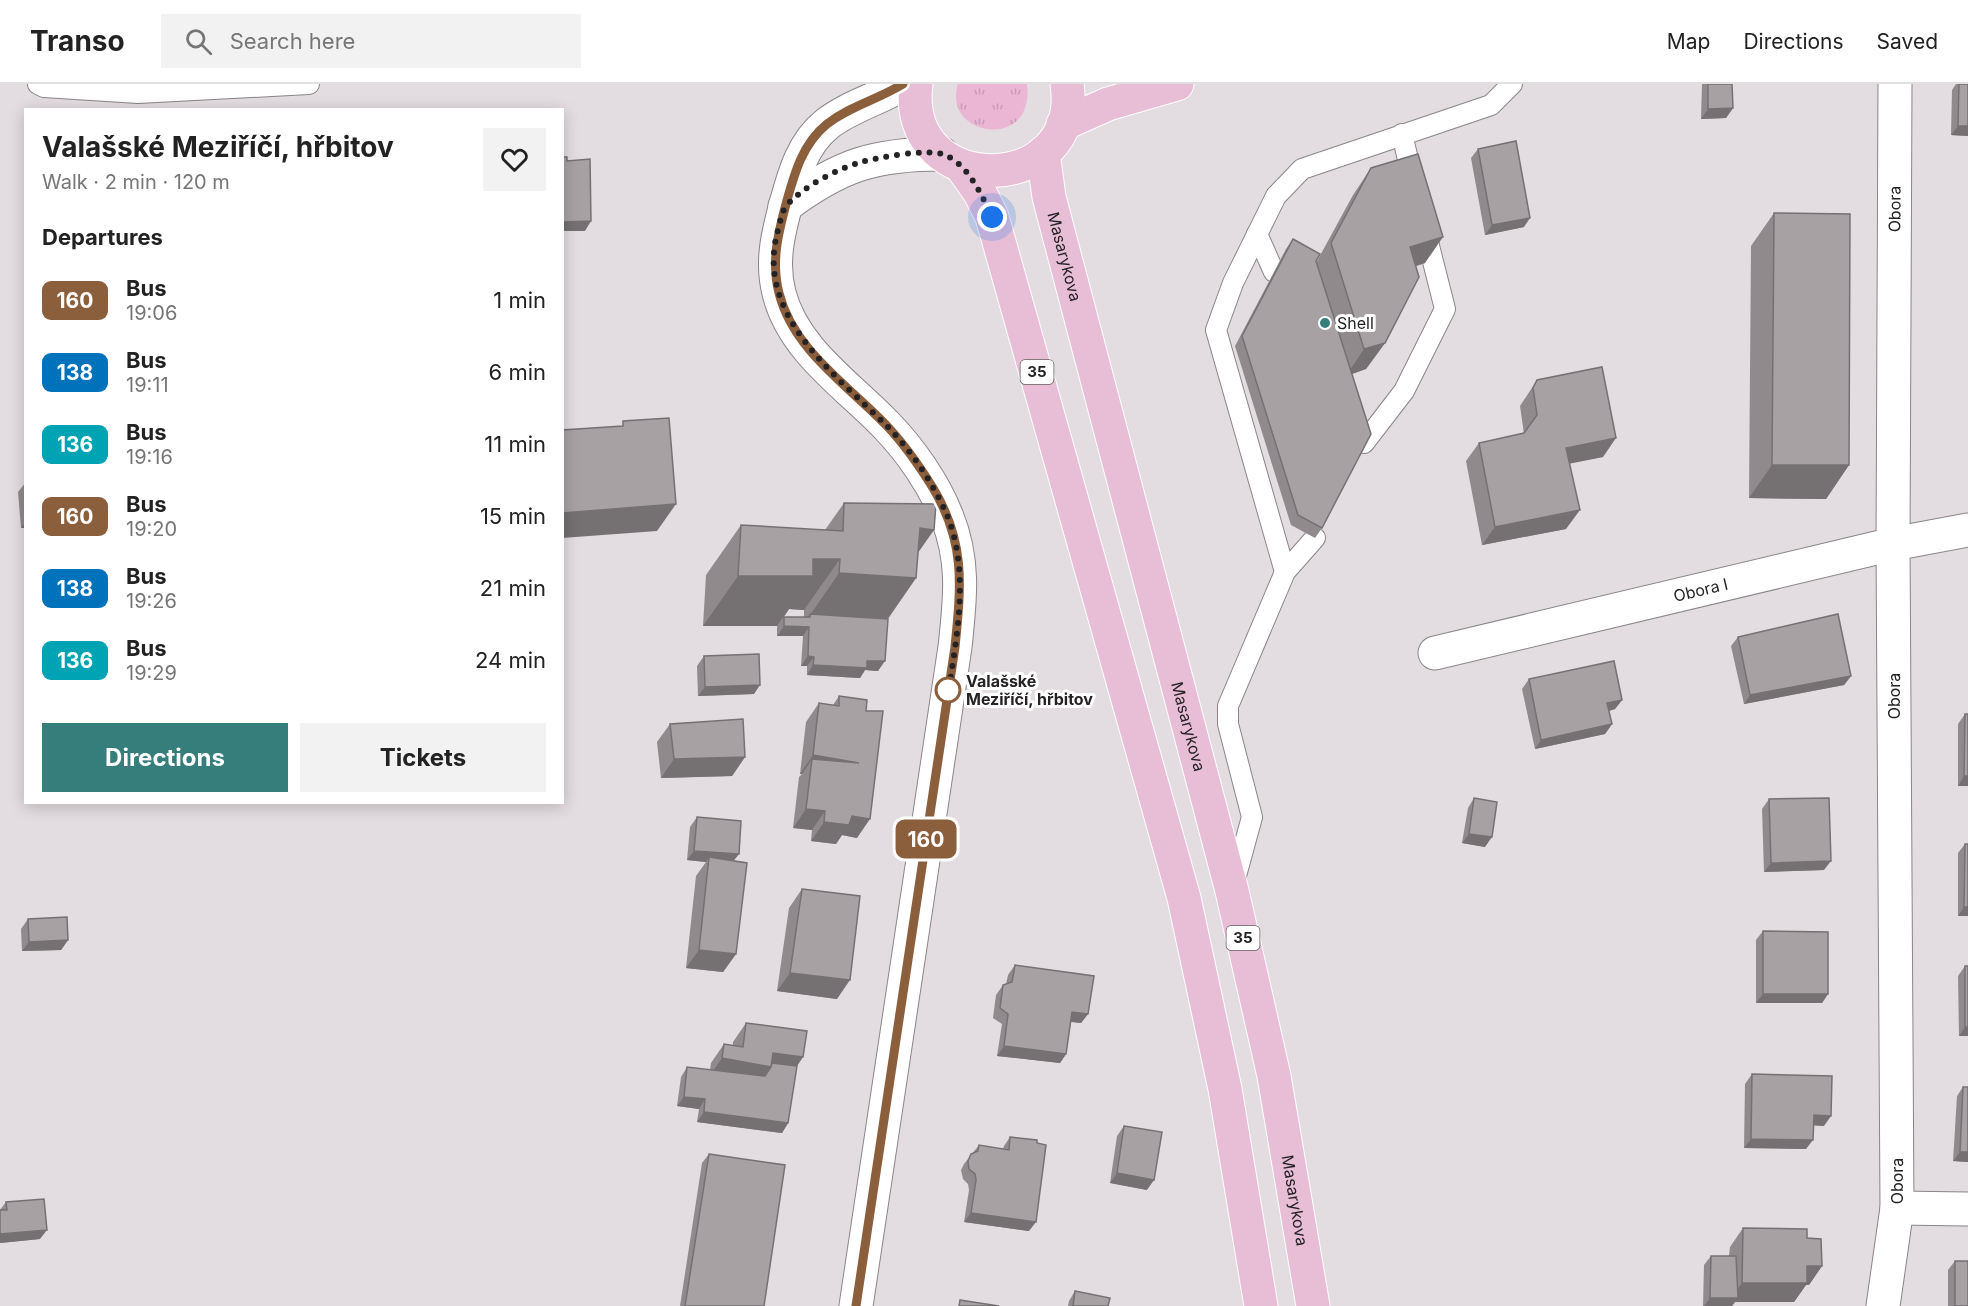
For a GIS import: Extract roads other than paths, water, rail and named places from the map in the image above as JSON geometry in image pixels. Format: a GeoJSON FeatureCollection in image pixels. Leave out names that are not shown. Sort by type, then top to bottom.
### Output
{"type":"FeatureCollection","features":[{"type":"Feature","properties":{"kind":"main road","name":"35"},"geometry":{"type":"LineString","coordinates":[[916,84],[918,118],[928,138],[980,193],[992,217],[1184,898],[1225,1089],[1261,1306]]}},
{"type":"Feature","properties":{"kind":"main road"},"geometry":{"type":"LineString","coordinates":[[951,160],[982,172],[1004,171],[1025,165],[1043,153],[1055,139],[1063,124],[1069,99],[1067,84]]}},
{"type":"Feature","properties":{"kind":"main road"},"geometry":{"type":"LineString","coordinates":[[1063,124],[1108,104],[1177,84]]}},
{"type":"Feature","properties":{"kind":"main road","name":"Masarykova"},"geometry":{"type":"LineString","coordinates":[[1043,153],[1052,208],[1232,891],[1274,1076],[1313,1306]]}},
{"type":"Feature","properties":{"kind":"street"},"geometry":{"type":"LineString","coordinates":[[856,1306],[953,658],[960,565],[946,515],[933,489],[913,458],[888,427],[830,372],[804,342],[788,316],[779,294],[775,263],[777,236],[785,206],[801,159],[810,142],[826,125],[846,111],[903,84]]}},
{"type":"Feature","properties":{"kind":"street","name":"Obora"},"geometry":{"type":"LineString","coordinates":[[1883,1306],[1898,1208],[1893,544],[1895,84]]}},
{"type":"Feature","properties":{"kind":"street"},"geometry":{"type":"LineString","coordinates":[[785,206],[811,187],[852,165],[896,156],[951,160]]}},
{"type":"Feature","properties":{"kind":"street","name":"Obora I"},"geometry":{"type":"LineString","coordinates":[[1435,652],[1893,544],[1968,530]]}},
{"type":"Feature","properties":{"kind":"street"},"geometry":{"type":"LineString","coordinates":[[1898,1208],[1968,1209]]}},
{"type":"Feature","properties":{"kind":"lane"},"geometry":{"type":"LineString","coordinates":[[38,84],[44,87],[138,93],[309,84]]}},
{"type":"Feature","properties":{"kind":"lane"},"geometry":{"type":"LineString","coordinates":[[1285,572],[1268,482],[1241,392],[1216,330],[1233,283],[1276,196],[1302,169],[1491,105],[1512,84]]}},
{"type":"Feature","properties":{"kind":"lane"},"geometry":{"type":"LineString","coordinates":[[1364,443],[1404,391],[1445,309],[1402,134]]}},
{"type":"Feature","properties":{"kind":"lane"},"geometry":{"type":"LineString","coordinates":[[1257,234],[1274,272]]}},
{"type":"Feature","properties":{"kind":"lane"},"geometry":{"type":"LineString","coordinates":[[1232,891],[1252,817],[1228,724],[1228,706],[1285,572],[1315,538]]}},
{"type":"Feature","properties":{"kind":"place","name":"Shell"},"geometry":{"type":"Point","coordinates":[1325,323]}},
{"type":"Feature","properties":{"kind":"place","name":"Valašské Meziříčí, hřbitov"},"geometry":{"type":"Point","coordinates":[948,690]}}]}
